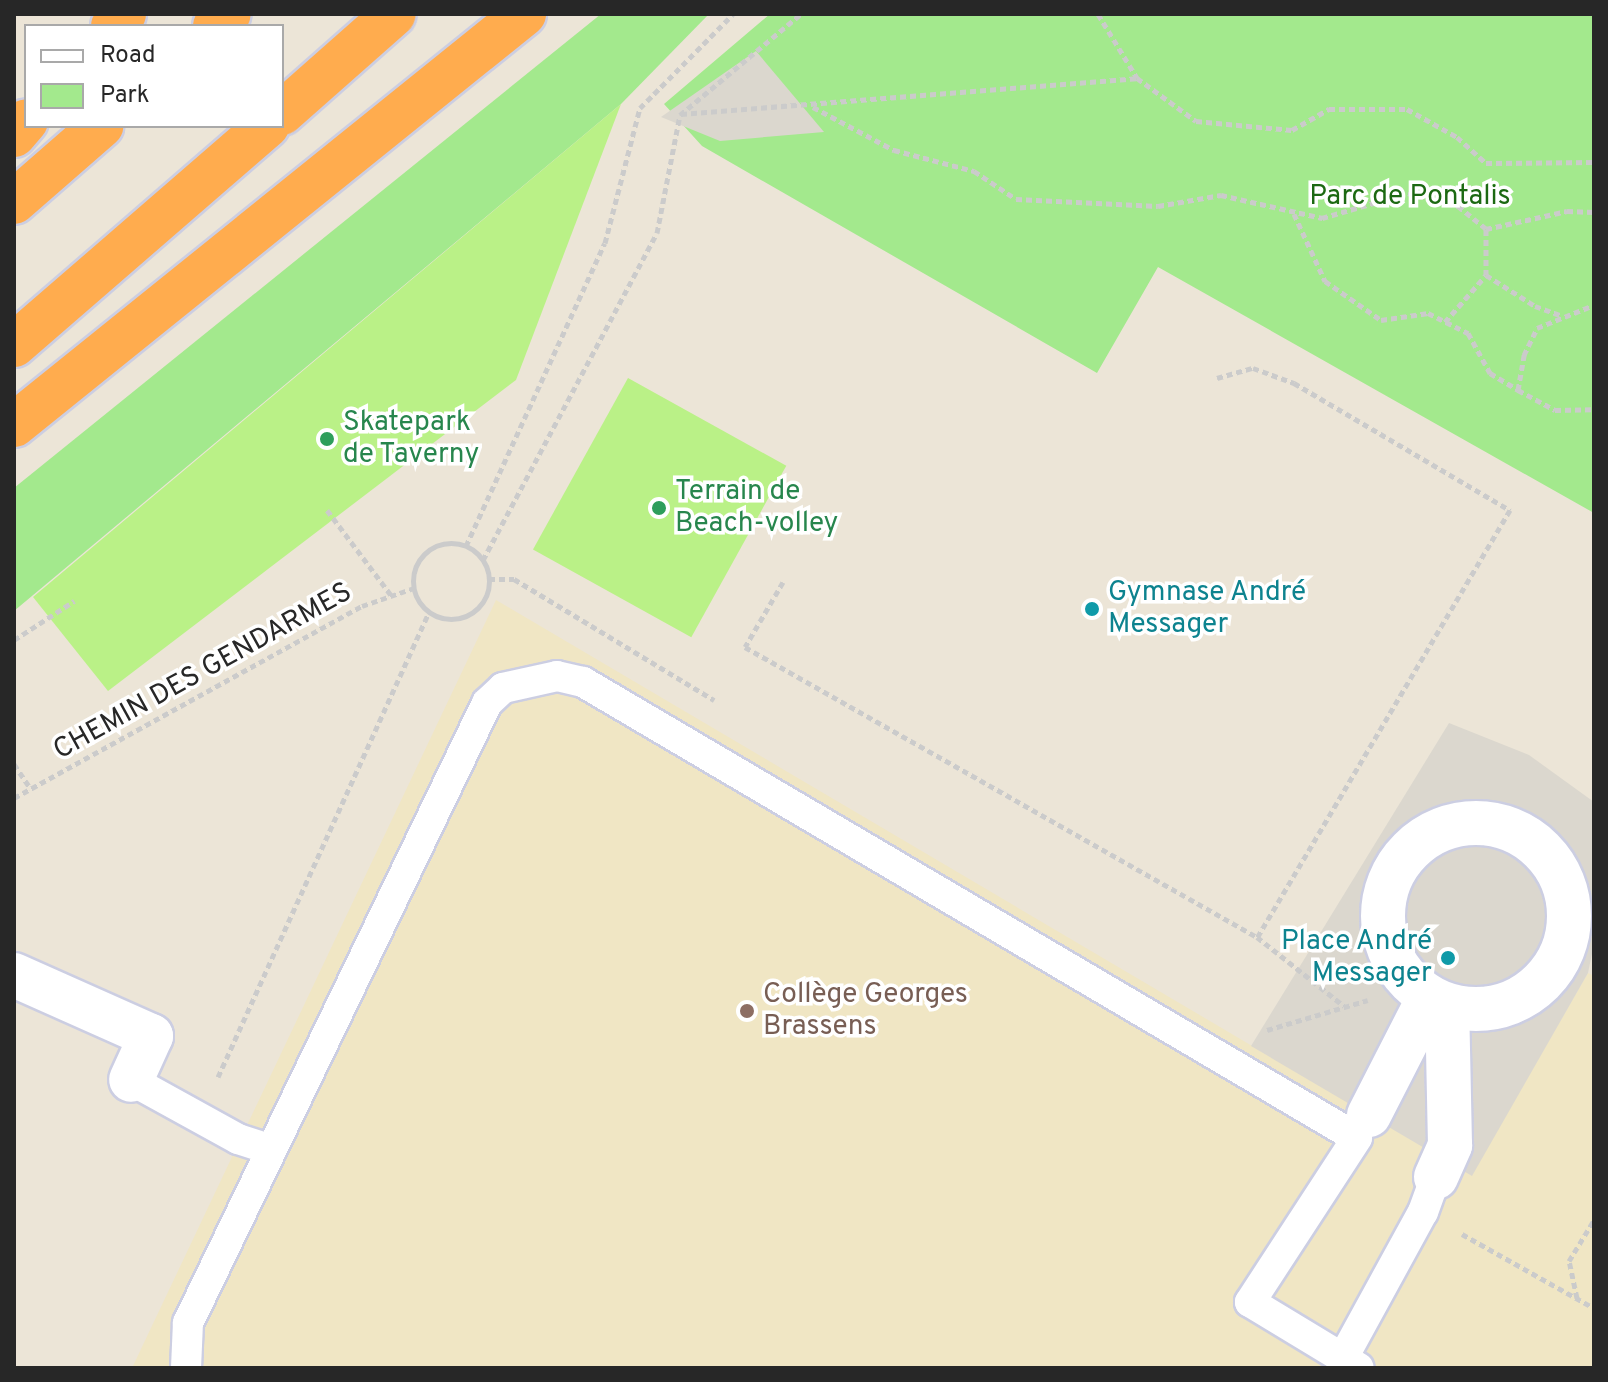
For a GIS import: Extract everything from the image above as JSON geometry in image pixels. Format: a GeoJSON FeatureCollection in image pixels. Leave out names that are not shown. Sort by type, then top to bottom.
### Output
{"type":"FeatureCollection","features":[{"type":"Feature","properties":{"kind":"highway"},"geometry":{"type":"LineString","coordinates":[[284,111],[394,14]]}},
{"type":"Feature","properties":{"kind":"highway"},"geometry":{"type":"LineString","coordinates":[[14,425],[524,14]]}},
{"type":"Feature","properties":{"kind":"highway"},"geometry":{"type":"LineString","coordinates":[[14,202],[99,128]]}},
{"type":"Feature","properties":{"kind":"highway"},"geometry":{"type":"LineString","coordinates":[[14,345],[265,128]]}},
{"type":"Feature","properties":{"kind":"street"},"geometry":{"type":"LineString","coordinates":[[1483,822],[1520,833],[1544,850],[1582,910],[1551,975],[1522,1000],[1485,1011],[1430,997],[1391,955],[1382,917],[1389,879],[1412,847],[1445,827],[1483,822]]}},
{"type":"Feature","properties":{"kind":"street"},"geometry":{"type":"LineString","coordinates":[[14,975],[151,1036],[131,1080]]}},
{"type":"Feature","properties":{"kind":"street"},"geometry":{"type":"LineString","coordinates":[[1363,1126],[1430,997]]}},
{"type":"Feature","properties":{"kind":"street"},"geometry":{"type":"LineString","coordinates":[[1430,997],[1450,1145],[1430,1194]]}},
{"type":"Feature","properties":{"kind":"lane"},"geometry":{"type":"LineString","coordinates":[[186,1368],[188,1323],[487,703],[503,688],[557,676],[583,682],[1363,1126],[1250,1302],[1351,1362],[1430,1194]]}},
{"type":"Feature","properties":{"kind":"lane"},"geometry":{"type":"LineString","coordinates":[[131,1080],[201,1115],[238,1139],[271,1150]]}},
{"type":"Feature","properties":{"kind":"path"},"geometry":{"type":"LineString","coordinates":[[466,546],[605,243],[640,108],[733,14]]}},
{"type":"Feature","properties":{"kind":"path"},"geometry":{"type":"LineString","coordinates":[[483,560],[657,233],[680,115],[801,14]]}},
{"type":"Feature","properties":{"kind":"path"},"geometry":{"type":"LineString","coordinates":[[1098,14],[1137,78],[1196,121],[1292,130],[1329,109],[1407,109],[1457,137],[1486,163],[1594,162]]}},
{"type":"Feature","properties":{"kind":"path"},"geometry":{"type":"LineString","coordinates":[[680,115],[813,107],[1137,78]]}},
{"type":"Feature","properties":{"kind":"path"},"geometry":{"type":"LineString","coordinates":[[813,107],[894,150],[974,171],[1016,199],[1158,206],[1221,195],[1322,218],[1408,193],[1458,206],[1486,229]]}},
{"type":"Feature","properties":{"kind":"path"},"geometry":{"type":"LineString","coordinates":[[1486,229],[1567,211],[1594,212]]}},
{"type":"Feature","properties":{"kind":"path"},"geometry":{"type":"LineString","coordinates":[[1294,213],[1325,281],[1381,320],[1428,313],[1468,333],[1490,373],[1518,390],[1555,410],[1594,409]]}},
{"type":"Feature","properties":{"kind":"path"},"geometry":{"type":"LineString","coordinates":[[1445,322],[1486,275],[1486,229]]}},
{"type":"Feature","properties":{"kind":"path"},"geometry":{"type":"LineString","coordinates":[[1486,275],[1535,306],[1563,316]]}},
{"type":"Feature","properties":{"kind":"path"},"geometry":{"type":"LineString","coordinates":[[1518,390],[1524,355],[1537,328],[1594,305]]}},
{"type":"Feature","properties":{"kind":"path"},"geometry":{"type":"LineString","coordinates":[[1217,378],[1253,368],[1294,383],[1510,510],[1257,937]]}},
{"type":"Feature","properties":{"kind":"path"},"geometry":{"type":"LineString","coordinates":[[327,510],[391,595]]}},
{"type":"Feature","properties":{"kind":"path"},"geometry":{"type":"LineString","coordinates":[[444,545],[466,546],[483,560],[489,579],[483,602],[465,617],[429,612],[414,588],[423,556],[444,545]]}},
{"type":"Feature","properties":{"kind":"path"},"geometry":{"type":"LineString","coordinates":[[489,579],[514,579],[717,702]]}},
{"type":"Feature","properties":{"kind":"path"},"geometry":{"type":"LineString","coordinates":[[783,582],[745,647],[1257,937],[1345,1007]]}},
{"type":"Feature","properties":{"kind":"path","name":"CHEMIN DES GENDARMES"},"geometry":{"type":"LineString","coordinates":[[14,798],[362,606],[414,588]]}},
{"type":"Feature","properties":{"kind":"path"},"geometry":{"type":"LineString","coordinates":[[14,640],[74,601]]}},
{"type":"Feature","properties":{"kind":"path"},"geometry":{"type":"LineString","coordinates":[[201,1115],[429,612]]}},
{"type":"Feature","properties":{"kind":"path"},"geometry":{"type":"LineString","coordinates":[[14,764],[31,789]]}},
{"type":"Feature","properties":{"kind":"path"},"geometry":{"type":"LineString","coordinates":[[1260,1032],[1345,1007],[1430,997]]}},
{"type":"Feature","properties":{"kind":"path"},"geometry":{"type":"LineString","coordinates":[[1430,1194],[1594,1308]]}},
{"type":"Feature","properties":{"kind":"path"},"geometry":{"type":"LineString","coordinates":[[1577,1299],[1569,1261],[1594,1220]]}},
{"type":"Feature","properties":{"kind":"shaded area"},"geometry":{"type":"Polygon","coordinates":[[[756,51],[824,132],[720,141],[661,117],[756,51]]]}},
{"type":"Feature","properties":{"kind":"shaded area","name":"Collège Georges Brassens"},"geometry":{"type":"Polygon","coordinates":[[[496,600],[1471,1175],[1588,973],[1594,976],[1594,1368],[132,1368],[496,600]]]}},
{"type":"Feature","properties":{"kind":"shaded area","name":"Place André Messager"},"geometry":{"type":"Polygon","coordinates":[[[1449,723],[1529,755],[1594,802],[1594,944],[1588,973],[1472,1176],[1251,1046],[1449,723]]]}},
{"type":"Feature","properties":{"kind":"green space"},"geometry":{"type":"Polygon","coordinates":[[[601,14],[709,14],[621,104],[14,611],[14,488],[601,14]]]}},
{"type":"Feature","properties":{"kind":"green space","name":"Parc de Pontalis"},"geometry":{"type":"Polygon","coordinates":[[[770,14],[1594,14],[1594,513],[1158,267],[1097,373],[702,146],[664,104],[770,14]]]}},
{"type":"Feature","properties":{"kind":"green space","name":"Skatepark de Taverny"},"geometry":{"type":"Polygon","coordinates":[[[621,104],[516,380],[108,691],[33,597],[621,104]]]}},
{"type":"Feature","properties":{"kind":"green space","name":"Terrain de Beach-volley"},"geometry":{"type":"Polygon","coordinates":[[[628,378],[786,466],[691,637],[533,549],[628,378]]]}},
{"type":"Feature","properties":{"kind":"place","name":"Skatepark de Taverny"},"geometry":{"type":"Point","coordinates":[327,439]}},
{"type":"Feature","properties":{"kind":"place","name":"Terrain de Beach-volley"},"geometry":{"type":"Point","coordinates":[659,508]}},
{"type":"Feature","properties":{"kind":"place","name":"Gymnase André Messager"},"geometry":{"type":"Point","coordinates":[1092,609]}},
{"type":"Feature","properties":{"kind":"place","name":"Place André Messager"},"geometry":{"type":"Point","coordinates":[1448,958]}},
{"type":"Feature","properties":{"kind":"place","name":"Collège Georges Brassens"},"geometry":{"type":"Point","coordinates":[747,1011]}}]}
